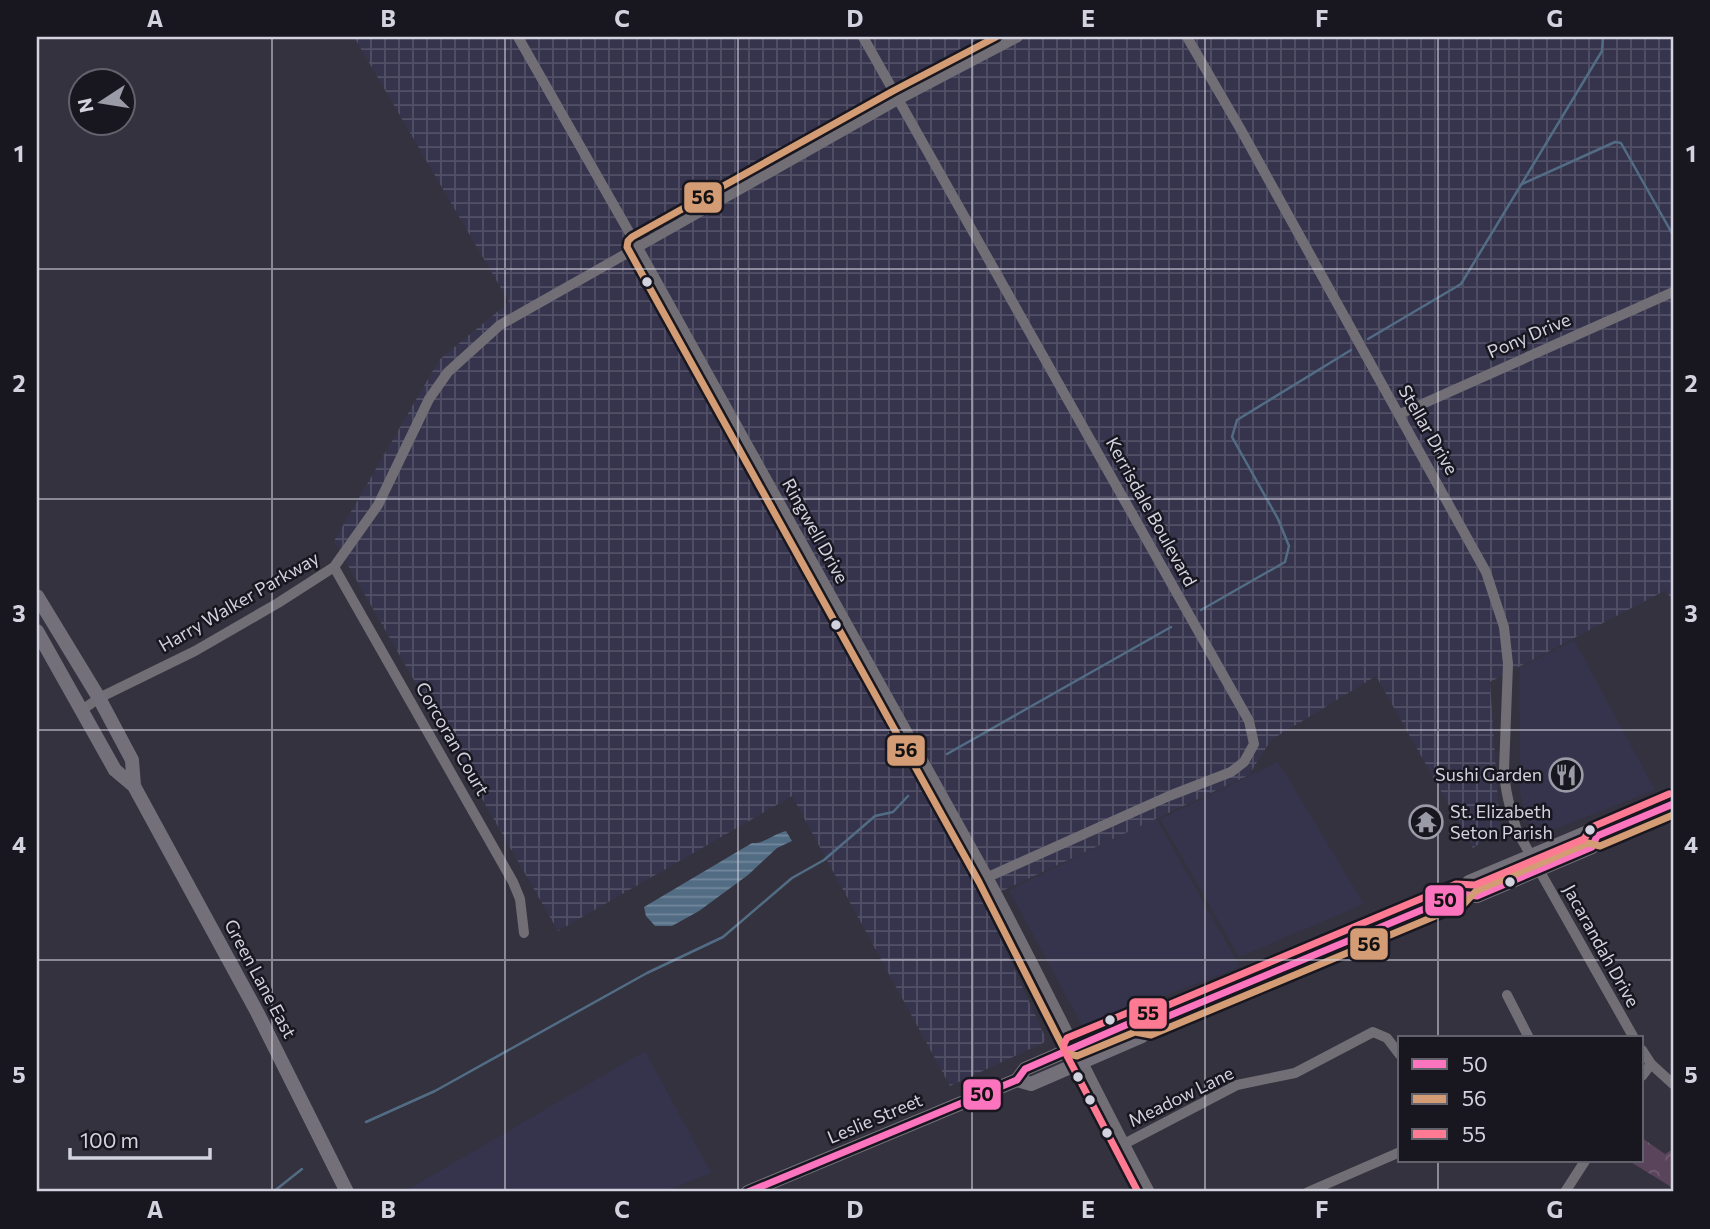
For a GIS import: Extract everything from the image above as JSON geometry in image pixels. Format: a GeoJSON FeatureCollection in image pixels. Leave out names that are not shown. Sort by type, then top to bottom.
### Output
{"type":"FeatureCollection","features":[{"type":"Feature","properties":{"kind":"main road","name":"Green Lane East"},"geometry":{"type":"LineString","coordinates":[[37,596],[99,698],[132,760],[134,786]]}},
{"type":"Feature","properties":{"kind":"main road","name":"Green Lane East"},"geometry":{"type":"LineString","coordinates":[[37,631],[116,770],[134,786],[257,1012],[347,1192]]}},
{"type":"Feature","properties":{"kind":"main road","name":"Leslie Street"},"geometry":{"type":"LineString","coordinates":[[748,1192],[1017,1080],[1025,1069],[1135,1021],[1147,1025],[1460,894],[1477,896],[1539,870],[1592,846],[1597,836],[1673,804]]}},
{"type":"Feature","properties":{"kind":"main road","name":"Leslie Street"},"geometry":{"type":"LineString","coordinates":[[1460,894],[1468,882],[1531,855],[1588,832],[1597,836]]}},
{"type":"Feature","properties":{"kind":"main road","name":"Leslie Street"},"geometry":{"type":"LineString","coordinates":[[1017,1080],[1031,1084],[1142,1036],[1147,1025]]}},
{"type":"Feature","properties":{"kind":"street","name":"Ringwell Drive"},"geometry":{"type":"LineString","coordinates":[[518,37],[988,877],[1150,1192]]}},
{"type":"Feature","properties":{"kind":"street","name":"Kerrisdale Boulevard"},"geometry":{"type":"LineString","coordinates":[[863,37],[1249,721],[1254,744],[1244,762],[1231,772],[1174,794],[988,877]]}},
{"type":"Feature","properties":{"kind":"street","name":"Harry Walker Parkway"},"geometry":{"type":"LineString","coordinates":[[82,710],[99,698],[195,651],[334,567],[378,505],[429,399],[448,372],[500,325],[898,100],[1018,37]]}},
{"type":"Feature","properties":{"kind":"street","name":"Stellar Drive"},"geometry":{"type":"LineString","coordinates":[[1187,37],[1477,552],[1504,627],[1508,664],[1504,786],[1517,831],[1539,870]]}},
{"type":"Feature","properties":{"kind":"street","name":"Pony Drive"},"geometry":{"type":"LineString","coordinates":[[1400,414],[1673,292]]}},
{"type":"Feature","properties":{"kind":"street","name":"Corcoran Court"},"geometry":{"type":"LineString","coordinates":[[334,567],[513,882],[520,899],[524,933]]}},
{"type":"Feature","properties":{"kind":"street","name":"Jacarandah Drive"},"geometry":{"type":"LineString","coordinates":[[1539,870],[1633,1036]]}},
{"type":"Feature","properties":{"kind":"street"},"geometry":{"type":"LineString","coordinates":[[1507,995],[1528,1036]]}},
{"type":"Feature","properties":{"kind":"street","name":"Meadow Lane"},"geometry":{"type":"LineString","coordinates":[[1124,1144],[1237,1085],[1295,1073],[1373,1032],[1387,1038],[1398,1052]]}},
{"type":"Feature","properties":{"kind":"street"},"geometry":{"type":"LineString","coordinates":[[1644,1054],[1673,1084]]}},
{"type":"Feature","properties":{"kind":"street"},"geometry":{"type":"LineString","coordinates":[[1644,1073],[1651,1064]]}},
{"type":"Feature","properties":{"kind":"street"},"geometry":{"type":"LineString","coordinates":[[1308,1192],[1398,1153]]}},
{"type":"Feature","properties":{"kind":"street"},"geometry":{"type":"LineString","coordinates":[[1564,1192],[1584,1162]]}},
{"type":"Feature","properties":{"kind":"shaded area"},"geometry":{"type":"Polygon","coordinates":[[[354,37],[1673,37],[1673,603],[1666,590],[1490,682],[1500,830],[1473,848],[1376,676],[1271,740],[1249,775],[983,900],[1047,1041],[950,1086],[792,796],[558,931],[334,541],[439,360],[509,302],[354,37]]]}},
{"type":"Feature","properties":{"kind":"shaded area"},"geometry":{"type":"Polygon","coordinates":[[[1574,640],[1655,790],[1553,830],[1544,839],[1536,834],[1526,818],[1520,792],[1519,668],[1574,640]]]}},
{"type":"Feature","properties":{"kind":"shaded area"},"geometry":{"type":"Polygon","coordinates":[[[1278,762],[1364,904],[1239,957],[1160,819],[1278,762]]]}},
{"type":"Feature","properties":{"kind":"shaded area"},"geometry":{"type":"Polygon","coordinates":[[[1156,818],[1240,967],[1083,1027],[1009,890],[1156,818]]]}},
{"type":"Feature","properties":{"kind":"shaded area"},"geometry":{"type":"Polygon","coordinates":[[[645,1051],[711,1173],[663,1192],[404,1192],[645,1051]]]}},
{"type":"Feature","properties":{"kind":"green space"},"geometry":{"type":"Polygon","coordinates":[[[1644,1139],[1665,1154],[1673,1149],[1673,1188],[1631,1162],[1644,1162],[1644,1139]]]}},
{"type":"Feature","properties":{"kind":"water"},"geometry":{"type":"Polygon","coordinates":[[[786,831],[792,841],[777,848],[748,875],[699,911],[672,926],[655,926],[646,916],[644,907],[752,843],[786,831]]]}},
{"type":"Feature","properties":{"kind":"waterway"},"geometry":{"type":"LineString","coordinates":[[1368,339],[1461,284],[1602,51],[1603,37]]}},
{"type":"Feature","properties":{"kind":"waterway"},"geometry":{"type":"LineString","coordinates":[[1522,184],[1615,142],[1621,143],[1673,235]]}},
{"type":"Feature","properties":{"kind":"waterway"},"geometry":{"type":"LineString","coordinates":[[1201,610],[1285,562],[1289,546],[1278,519],[1232,437],[1237,420],[1351,350]]}},
{"type":"Feature","properties":{"kind":"waterway"},"geometry":{"type":"LineString","coordinates":[[947,754],[1171,627]]}},
{"type":"Feature","properties":{"kind":"waterway"},"geometry":{"type":"LineString","coordinates":[[366,1122],[435,1091],[647,973],[723,937],[792,878],[824,860],[875,816],[893,812],[908,796]]}},
{"type":"Feature","properties":{"kind":"waterway"},"geometry":{"type":"LineString","coordinates":[[273,1192],[302,1169]]}},
{"type":"Feature","properties":{"kind":"transit line","name":"56"},"geometry":{"type":"LineString","coordinates":[[996,37],[893,91],[632,237],[627,247],[979,882],[1066,1053],[1077,1056],[1135,1032],[1151,1035],[1464,904],[1476,891],[1588,843],[1600,846],[1673,815]]}},
{"type":"Feature","properties":{"kind":"transit line","name":"55"},"geometry":{"type":"LineString","coordinates":[[1138,1192],[1064,1050],[1067,1038],[1132,1011],[1147,1014],[1456,884],[1475,885],[1584,839],[1592,827],[1669,794]]}},
{"type":"Feature","properties":{"kind":"transit line","name":"50"},"geometry":{"type":"LineString","coordinates":[[748,1192],[1017,1080],[1025,1069],[1135,1021],[1147,1025],[1460,894],[1477,896],[1592,847],[1597,836],[1673,804]]}},
{"type":"Feature","properties":{"kind":"place","name":"Sushi Garden"},"geometry":{"type":"Point","coordinates":[1566,775]}},
{"type":"Feature","properties":{"kind":"place","name":"St. Elizabeth Seton Parish"},"geometry":{"type":"Point","coordinates":[1426,822]}}]}
